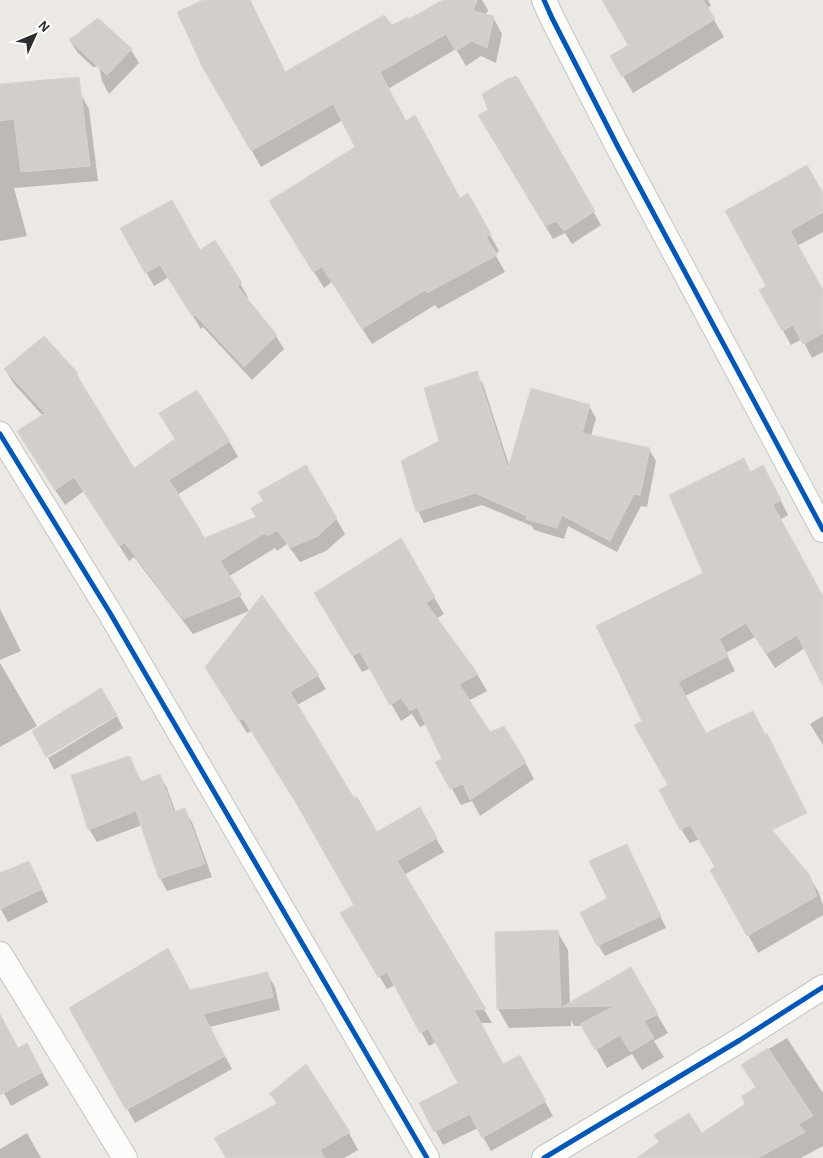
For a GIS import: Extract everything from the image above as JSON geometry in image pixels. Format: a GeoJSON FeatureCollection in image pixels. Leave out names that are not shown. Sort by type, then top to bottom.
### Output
{"type":"FeatureCollection","features":[{"type":"Feature","properties":{"kind":"street"},"geometry":{"type":"LineString","coordinates":[[544,0],[618,147],[823,530]]}},
{"type":"Feature","properties":{"kind":"street"},"geometry":{"type":"LineString","coordinates":[[0,434],[110,613],[427,1158]]}},
{"type":"Feature","properties":{"kind":"street"},"geometry":{"type":"LineString","coordinates":[[0,954],[125,1158]]}},
{"type":"Feature","properties":{"kind":"street"},"geometry":{"type":"LineString","coordinates":[[544,1158],[740,1040],[823,987]]}},
{"type":"Feature","properties":{"kind":"building"},"geometry":{"type":"Polygon","coordinates":[[[203,0],[250,0],[285,72],[384,15],[392,25],[408,17],[409,19],[443,0],[477,0],[473,11],[494,16],[487,48],[472,41],[456,51],[446,34],[380,72],[406,121],[415,115],[460,198],[468,193],[491,234],[486,237],[497,255],[427,293],[425,290],[362,329],[322,267],[313,272],[269,201],[355,147],[333,104],[251,151],[202,66],[177,12],[203,0]]]}},
{"type":"Feature","properties":{"kind":"building"},"geometry":{"type":"Polygon","coordinates":[[[602,0],[703,0],[715,19],[622,77],[610,56],[628,45],[602,0]]]}},
{"type":"Feature","properties":{"kind":"building"},"geometry":{"type":"Polygon","coordinates":[[[98,18],[132,49],[107,75],[69,40],[98,18]]]}},
{"type":"Feature","properties":{"kind":"building"},"geometry":{"type":"Polygon","coordinates":[[[79,77],[90,166],[21,172],[14,119],[0,121],[0,84],[79,77]]]}},
{"type":"Feature","properties":{"kind":"building"},"geometry":{"type":"Polygon","coordinates":[[[509,78],[518,78],[595,211],[564,231],[556,221],[545,226],[478,115],[488,110],[482,94],[509,78]]]}},
{"type":"Feature","properties":{"kind":"building"},"geometry":{"type":"Polygon","coordinates":[[[807,165],[823,193],[823,212],[790,231],[823,290],[823,333],[803,344],[793,325],[782,331],[759,290],[766,286],[725,211],[807,165]]]}},
{"type":"Feature","properties":{"kind":"building"},"geometry":{"type":"Polygon","coordinates":[[[172,200],[200,250],[215,240],[242,283],[237,286],[277,335],[244,367],[195,315],[192,316],[160,265],[145,273],[120,228],[172,200]]]}},
{"type":"Feature","properties":{"kind":"building"},"geometry":{"type":"Polygon","coordinates":[[[44,336],[78,373],[76,374],[134,468],[175,439],[159,413],[197,390],[230,441],[169,480],[204,538],[256,517],[251,508],[263,501],[258,492],[306,465],[337,518],[318,536],[290,548],[277,530],[267,536],[265,533],[220,561],[242,595],[183,619],[125,543],[119,546],[74,477],[55,490],[17,431],[45,413],[4,369],[44,336]]]}},
{"type":"Feature","properties":{"kind":"building"},"geometry":{"type":"Polygon","coordinates":[[[477,371],[508,469],[531,388],[590,405],[582,433],[650,448],[640,495],[634,494],[610,541],[562,515],[557,528],[526,519],[527,516],[475,493],[416,512],[401,461],[439,441],[424,388],[477,371]]]}},
{"type":"Feature","properties":{"kind":"building"},"geometry":{"type":"Polygon","coordinates":[[[744,458],[750,472],[763,465],[781,500],[773,505],[823,596],[823,686],[797,635],[766,654],[746,623],[719,639],[728,656],[678,682],[706,733],[753,711],[765,734],[767,733],[807,813],[772,830],[809,874],[817,896],[747,936],[710,870],[715,867],[690,825],[680,830],[659,790],[668,785],[634,725],[642,721],[596,626],[703,573],[669,495],[744,458]]]}},
{"type":"Feature","properties":{"kind":"building"},"geometry":{"type":"Polygon","coordinates":[[[401,538],[435,597],[426,603],[478,674],[459,684],[490,732],[504,726],[526,762],[470,800],[463,784],[450,789],[435,762],[442,759],[417,707],[410,711],[401,698],[390,705],[360,652],[352,656],[314,593],[401,538]]]}},
{"type":"Feature","properties":{"kind":"building"},"geometry":{"type":"Polygon","coordinates":[[[262,595],[319,675],[290,692],[354,798],[357,797],[377,832],[420,807],[437,838],[397,861],[486,1009],[474,1010],[503,1064],[520,1055],[546,1101],[482,1138],[470,1114],[434,1132],[419,1103],[458,1083],[428,1029],[420,1033],[387,972],[378,977],[340,913],[354,905],[296,803],[243,718],[239,721],[205,667],[262,595]]]}},
{"type":"Feature","properties":{"kind":"building"},"geometry":{"type":"Polygon","coordinates":[[[101,688],[117,715],[46,757],[32,731],[101,688]]]}},
{"type":"Feature","properties":{"kind":"building"},"geometry":{"type":"Polygon","coordinates":[[[130,756],[140,782],[160,774],[174,812],[185,808],[205,864],[159,879],[136,811],[88,830],[71,775],[130,756]]]}},
{"type":"Feature","properties":{"kind":"building"},"geometry":{"type":"Polygon","coordinates":[[[627,844],[661,916],[597,946],[580,913],[607,898],[589,861],[627,844]]]}},
{"type":"Feature","properties":{"kind":"building"},"geometry":{"type":"Polygon","coordinates":[[[29,861],[42,889],[0,909],[0,873],[29,861]]]}},
{"type":"Feature","properties":{"kind":"building"},"geometry":{"type":"Polygon","coordinates":[[[558,930],[561,1007],[497,1009],[495,932],[558,930]]]}},
{"type":"Feature","properties":{"kind":"building"},"geometry":{"type":"Polygon","coordinates":[[[168,948],[190,990],[268,972],[273,997],[203,1014],[225,1056],[126,1110],[69,1008],[168,948]]]}},
{"type":"Feature","properties":{"kind":"building"},"geometry":{"type":"Polygon","coordinates":[[[631,967],[658,1014],[644,1021],[654,1038],[630,1052],[620,1035],[595,1050],[580,1024],[615,1006],[562,1007],[631,967]]]}},
{"type":"Feature","properties":{"kind":"building"},"geometry":{"type":"Polygon","coordinates":[[[0,1014],[18,1048],[27,1043],[42,1072],[0,1095],[0,1014]]]}},
{"type":"Feature","properties":{"kind":"building"},"geometry":{"type":"Polygon","coordinates":[[[768,1048],[813,1116],[798,1124],[805,1132],[758,1158],[637,1158],[659,1142],[654,1135],[689,1113],[702,1133],[745,1104],[742,1096],[756,1087],[741,1065],[768,1048]]]}},
{"type":"Feature","properties":{"kind":"building"},"geometry":{"type":"Polygon","coordinates":[[[306,1064],[350,1132],[320,1150],[325,1158],[226,1158],[214,1138],[278,1103],[269,1094],[306,1064]]]}},
{"type":"Feature","properties":{"kind":"cycle path"},"geometry":{"type":"LineString","coordinates":[[544,0],[618,147],[823,530]]}},
{"type":"Feature","properties":{"kind":"cycle path"},"geometry":{"type":"LineString","coordinates":[[0,434],[110,613],[427,1158]]}},
{"type":"Feature","properties":{"kind":"cycle path"},"geometry":{"type":"LineString","coordinates":[[544,1158],[740,1040],[823,987]]}}]}
